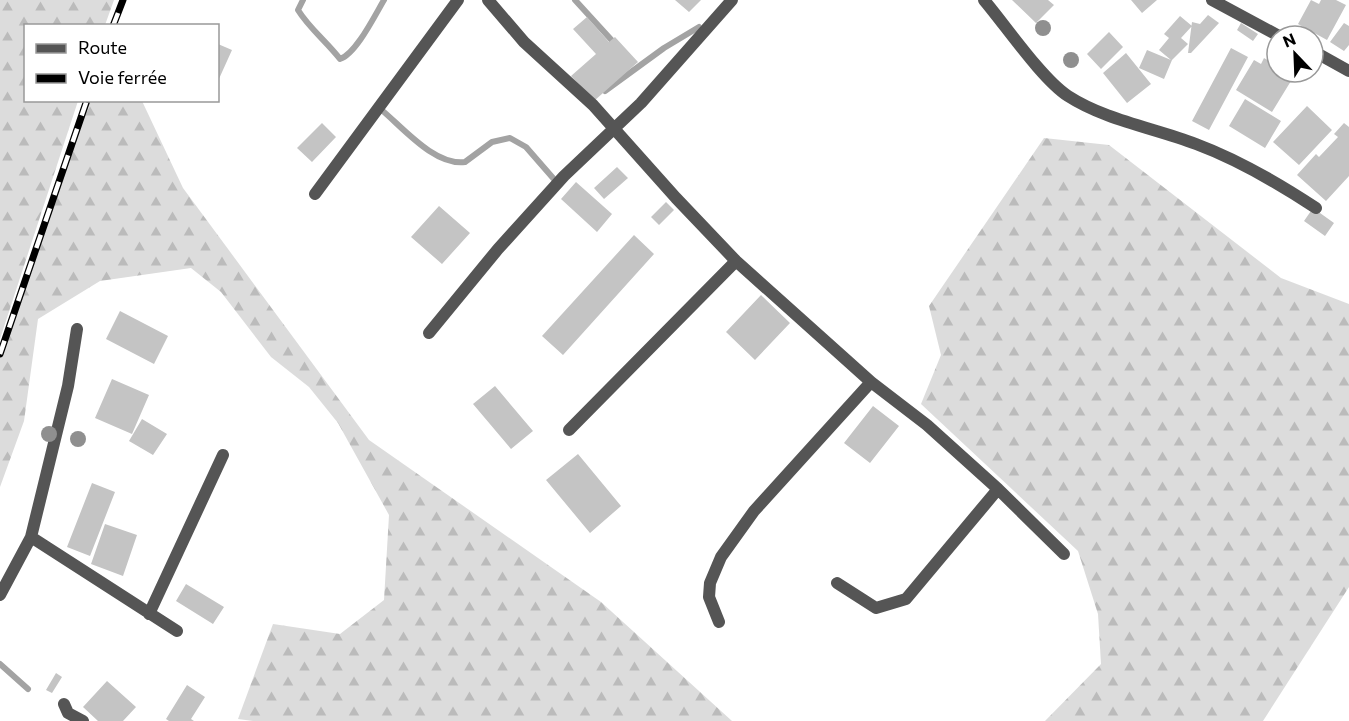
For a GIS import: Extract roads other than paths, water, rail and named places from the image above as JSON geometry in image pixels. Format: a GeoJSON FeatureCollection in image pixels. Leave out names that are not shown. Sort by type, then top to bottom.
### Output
{"type":"FeatureCollection","features":[{"type":"Feature","properties":{"kind":"street"},"geometry":{"type":"LineString","coordinates":[[315,194],[458,0]]}},
{"type":"Feature","properties":{"kind":"street"},"geometry":{"type":"LineString","coordinates":[[488,0],[524,42],[571,84],[615,129],[736,261],[871,382],[927,425],[998,489],[1064,554]]}},
{"type":"Feature","properties":{"kind":"street"},"geometry":{"type":"LineString","coordinates":[[429,333],[498,249],[564,176],[641,103],[732,0]]}},
{"type":"Feature","properties":{"kind":"street"},"geometry":{"type":"LineString","coordinates":[[984,0],[1052,84],[1068,96],[1093,108],[1176,136],[1238,161],[1316,208]]}},
{"type":"Feature","properties":{"kind":"street"},"geometry":{"type":"LineString","coordinates":[[1212,0],[1265,28]]}},
{"type":"Feature","properties":{"kind":"street"},"geometry":{"type":"LineString","coordinates":[[1325,58],[1349,71]]}},
{"type":"Feature","properties":{"kind":"street"},"geometry":{"type":"LineString","coordinates":[[569,430],[736,261]]}},
{"type":"Feature","properties":{"kind":"street"},"geometry":{"type":"LineString","coordinates":[[0,595],[31,537],[66,396],[77,329]]}},
{"type":"Feature","properties":{"kind":"street"},"geometry":{"type":"LineString","coordinates":[[719,622],[709,597],[710,582],[727,548],[754,511],[871,382]]}},
{"type":"Feature","properties":{"kind":"street"},"geometry":{"type":"LineString","coordinates":[[149,614],[223,456]]}},
{"type":"Feature","properties":{"kind":"street"},"geometry":{"type":"LineString","coordinates":[[837,584],[876,608],[906,600],[998,489]]}},
{"type":"Feature","properties":{"kind":"street"},"geometry":{"type":"LineString","coordinates":[[31,537],[177,631]]}},
{"type":"Feature","properties":{"kind":"street"},"geometry":{"type":"LineString","coordinates":[[64,704],[68,713],[83,721]]}},
{"type":"Feature","properties":{"kind":"waterway"},"geometry":{"type":"LineString","coordinates":[[303,0],[298,10],[340,59],[359,42],[384,0]]}},
{"type":"Feature","properties":{"kind":"waterway"},"geometry":{"type":"LineString","coordinates":[[575,0],[617,46]]}},
{"type":"Feature","properties":{"kind":"waterway"},"geometry":{"type":"LineString","coordinates":[[605,91],[664,48],[699,27]]}},
{"type":"Feature","properties":{"kind":"waterway"},"geometry":{"type":"LineString","coordinates":[[378,107],[429,151],[441,157],[465,162],[492,142],[510,138],[526,147],[553,178]]}},
{"type":"Feature","properties":{"kind":"waterway"},"geometry":{"type":"LineString","coordinates":[[0,664],[28,689]]}},
{"type":"Feature","properties":{"kind":"railway"},"geometry":{"type":"LineString","coordinates":[[114,24],[123,0]]}},
{"type":"Feature","properties":{"kind":"railway"},"geometry":{"type":"LineString","coordinates":[[0,354],[86,102]]}}]}
